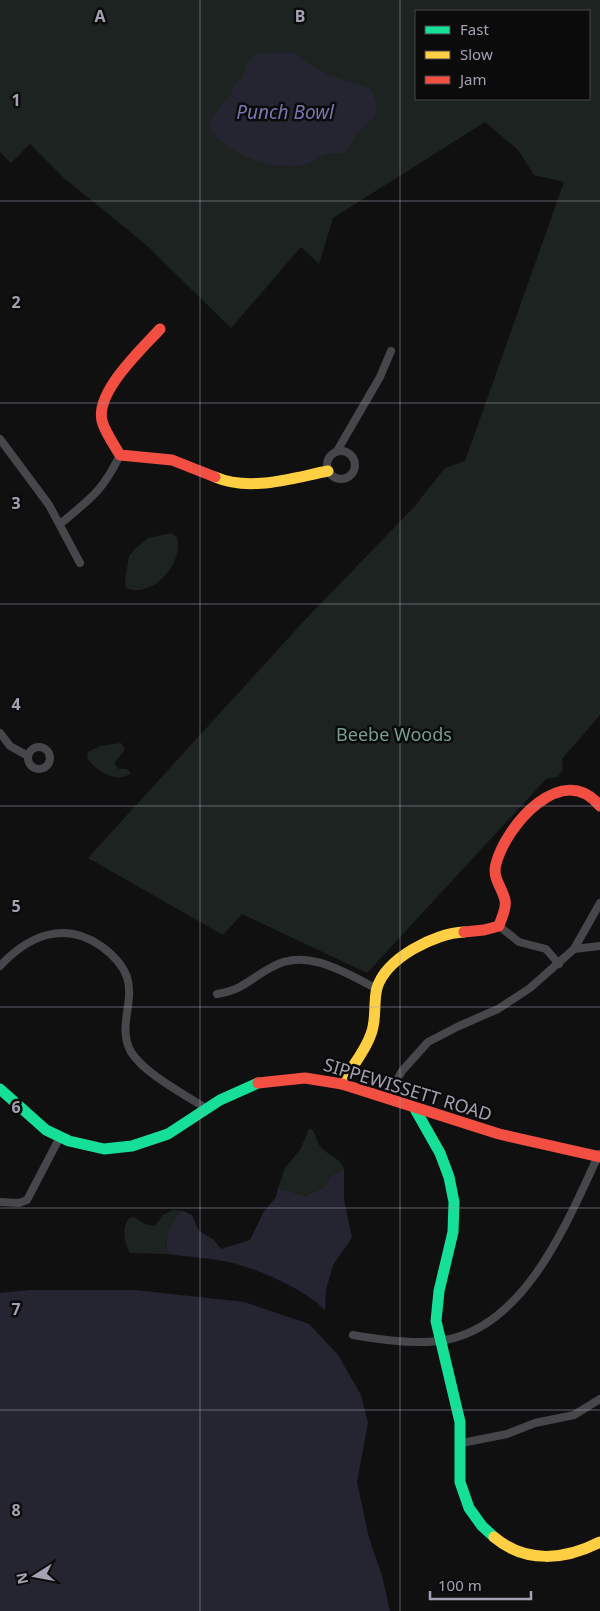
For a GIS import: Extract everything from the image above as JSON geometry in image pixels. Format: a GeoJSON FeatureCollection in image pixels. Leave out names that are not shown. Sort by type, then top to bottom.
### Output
{"type":"FeatureCollection","features":[{"type":"Feature","properties":{"kind":"street"},"geometry":{"type":"LineString","coordinates":[[120,455],[102,422],[101,407],[121,373],[160,329]]}},
{"type":"Feature","properties":{"kind":"street"},"geometry":{"type":"LineString","coordinates":[[328,471],[329,457],[337,452],[380,377],[392,351]]}},
{"type":"Feature","properties":{"kind":"street"},"geometry":{"type":"LineString","coordinates":[[0,439],[60,524],[80,563]]}},
{"type":"Feature","properties":{"kind":"street"},"geometry":{"type":"LineString","coordinates":[[120,455],[172,460],[219,479],[242,484],[277,481],[328,471],[338,479],[347,478],[354,472],[355,463],[351,455],[337,452]]}},
{"type":"Feature","properties":{"kind":"street"},"geometry":{"type":"LineString","coordinates":[[60,524],[94,497],[108,480],[120,455]]}},
{"type":"Feature","properties":{"kind":"street"},"geometry":{"type":"LineString","coordinates":[[0,733],[10,746],[28,756]]}},
{"type":"Feature","properties":{"kind":"street"},"geometry":{"type":"LineString","coordinates":[[342,1084],[370,1037],[377,989],[387,971],[403,957],[436,937],[457,930],[490,930],[498,926],[505,906],[504,898],[496,882],[496,864],[500,852],[520,822],[539,802],[550,794],[560,791],[571,789],[585,791],[600,806]]}},
{"type":"Feature","properties":{"kind":"street"},"geometry":{"type":"LineString","coordinates":[[386,1098],[402,1071],[428,1042],[498,1009],[530,988],[559,964],[574,949],[600,903]]}},
{"type":"Feature","properties":{"kind":"street"},"geometry":{"type":"LineString","coordinates":[[498,926],[519,942],[546,949],[559,964]]}},
{"type":"Feature","properties":{"kind":"street"},"geometry":{"type":"LineString","coordinates":[[0,966],[27,942],[49,934],[86,936],[108,950],[121,964],[128,978],[129,997],[125,1037],[132,1052],[152,1072],[207,1109]]}},
{"type":"Feature","properties":{"kind":"street"},"geometry":{"type":"LineString","coordinates":[[574,949],[600,946]]}},
{"type":"Feature","properties":{"kind":"street"},"geometry":{"type":"LineString","coordinates":[[217,994],[240,988],[271,967],[296,958],[311,960],[348,973],[377,989]]}},
{"type":"Feature","properties":{"kind":"street","name":"SIPPEWISSETT ROAD"},"geometry":{"type":"LineString","coordinates":[[0,1089],[33,1120],[60,1138],[85,1146],[104,1149],[132,1146],[180,1128],[236,1092],[265,1081],[304,1078],[342,1084],[432,1114],[534,1143],[599,1155]]}},
{"type":"Feature","properties":{"kind":"street"},"geometry":{"type":"LineString","coordinates":[[415,1108],[433,1138]]}},
{"type":"Feature","properties":{"kind":"street"},"geometry":{"type":"LineString","coordinates":[[432,1114],[430,1128],[449,1176],[454,1203],[454,1229],[436,1322],[458,1412],[462,1443],[459,1477],[463,1496],[470,1511],[482,1527],[497,1541],[521,1552],[536,1556],[560,1556],[576,1552],[600,1542]]}},
{"type":"Feature","properties":{"kind":"street"},"geometry":{"type":"LineString","coordinates":[[0,1202],[20,1203],[27,1200],[60,1138]]}},
{"type":"Feature","properties":{"kind":"street"},"geometry":{"type":"LineString","coordinates":[[353,1335],[377,1341],[388,1338],[403,1342],[448,1340],[483,1327],[518,1297],[574,1211],[599,1155]]}},
{"type":"Feature","properties":{"kind":"street"},"geometry":{"type":"LineString","coordinates":[[462,1443],[507,1434],[535,1423],[574,1414],[600,1400]]}},
{"type":"Feature","properties":{"kind":"green space","name":"Beebe Woods"},"geometry":{"type":"Polygon","coordinates":[[[0,0],[600,0],[600,715],[562,759],[563,769],[558,777],[546,779],[367,973],[242,914],[223,935],[88,858],[302,623],[414,507],[445,468],[465,461],[564,182],[534,175],[518,150],[485,122],[333,218],[319,264],[301,247],[231,328],[145,244],[64,178],[30,144],[11,163],[0,152],[0,0]]]}},
{"type":"Feature","properties":{"kind":"green space"},"geometry":{"type":"Polygon","coordinates":[[[171,533],[177,537],[178,547],[176,557],[164,576],[156,584],[146,588],[136,590],[126,588],[125,581],[129,556],[148,538],[171,533]]]}},
{"type":"Feature","properties":{"kind":"green space"},"geometry":{"type":"Polygon","coordinates":[[[121,743],[125,749],[114,764],[119,769],[127,769],[131,773],[125,776],[113,777],[101,771],[87,758],[88,752],[100,746],[121,743]]]}},
{"type":"Feature","properties":{"kind":"green space"},"geometry":{"type":"Polygon","coordinates":[[[309,1129],[312,1129],[321,1147],[337,1159],[344,1169],[333,1174],[324,1187],[305,1196],[278,1188],[285,1168],[300,1150],[309,1129]]]}},
{"type":"Feature","properties":{"kind":"green space"},"geometry":{"type":"Polygon","coordinates":[[[173,1210],[183,1211],[174,1220],[169,1230],[166,1241],[168,1254],[130,1253],[124,1235],[126,1222],[129,1218],[134,1217],[145,1224],[155,1226],[163,1215],[173,1210]]]}},
{"type":"Feature","properties":{"kind":"water","name":"Punch Bowl"},"geometry":{"type":"Polygon","coordinates":[[[259,53],[292,53],[328,75],[371,89],[375,97],[377,109],[373,118],[356,135],[345,152],[326,154],[302,165],[276,165],[249,158],[236,151],[215,134],[208,124],[221,105],[231,96],[234,84],[242,78],[249,62],[259,53]]]}},
{"type":"Feature","properties":{"kind":"water"},"geometry":{"type":"Polygon","coordinates":[[[344,1169],[344,1199],[352,1238],[333,1265],[326,1290],[325,1310],[293,1287],[254,1270],[229,1262],[168,1254],[167,1235],[174,1220],[183,1211],[192,1215],[199,1231],[214,1240],[221,1249],[250,1240],[263,1213],[276,1197],[278,1188],[305,1196],[324,1187],[333,1174],[344,1169]]]}},
{"type":"Feature","properties":{"kind":"water"},"geometry":{"type":"Polygon","coordinates":[[[30,1290],[135,1290],[244,1302],[309,1324],[338,1355],[361,1395],[368,1423],[357,1482],[369,1538],[382,1576],[390,1611],[0,1611],[0,1293],[30,1290]]]}},
{"type":"Feature","properties":{"kind":"traffic: fast"},"geometry":{"type":"LineString","coordinates":[[0,1089],[46,1130],[69,1141],[104,1149],[132,1146],[168,1134],[220,1100],[258,1083]]}},
{"type":"Feature","properties":{"kind":"traffic: fast"},"geometry":{"type":"LineString","coordinates":[[415,1109],[440,1153],[449,1177],[454,1202],[453,1232],[439,1291],[436,1321],[460,1422],[460,1482],[469,1508],[482,1526],[494,1537]]}},
{"type":"Feature","properties":{"kind":"traffic: slow"},"geometry":{"type":"LineString","coordinates":[[215,477],[228,481],[257,484],[328,471]]}},
{"type":"Feature","properties":{"kind":"traffic: slow"},"geometry":{"type":"LineString","coordinates":[[342,1084],[368,1041],[374,1023],[377,988],[382,977],[390,967],[401,957],[426,942],[452,933],[464,932]]}},
{"type":"Feature","properties":{"kind":"traffic: slow"},"geometry":{"type":"LineString","coordinates":[[494,1537],[506,1546],[519,1552],[546,1556],[573,1553],[600,1542]]}},
{"type":"Feature","properties":{"kind":"traffic: jam"},"geometry":{"type":"LineString","coordinates":[[160,329],[132,359],[113,384],[102,410],[103,425],[120,455],[172,460],[215,477]]}},
{"type":"Feature","properties":{"kind":"traffic: jam"},"geometry":{"type":"LineString","coordinates":[[464,932],[499,926],[505,910],[505,903],[504,895],[495,874],[496,864],[511,832],[538,803],[553,794],[570,790],[585,794],[600,806]]}},
{"type":"Feature","properties":{"kind":"traffic: jam"},"geometry":{"type":"LineString","coordinates":[[258,1083],[305,1078],[342,1084],[499,1134],[600,1157]]}}]}
